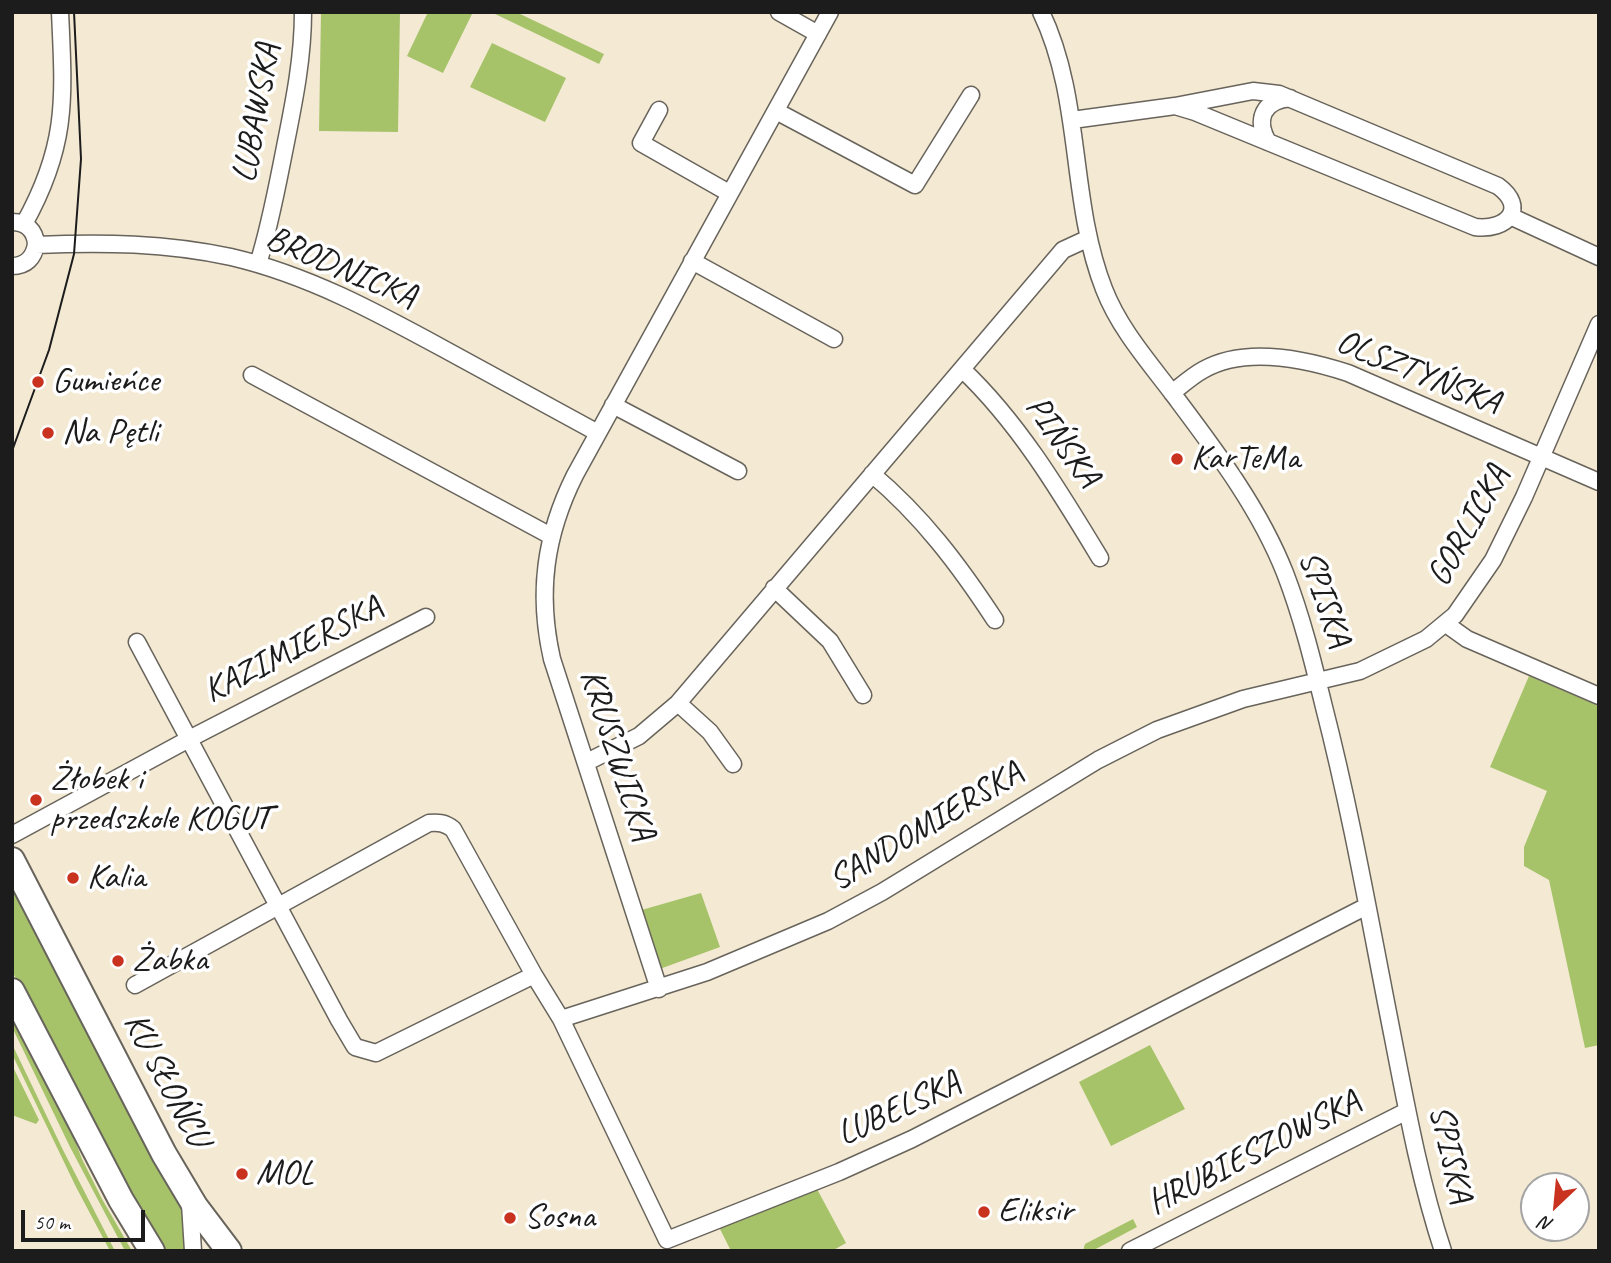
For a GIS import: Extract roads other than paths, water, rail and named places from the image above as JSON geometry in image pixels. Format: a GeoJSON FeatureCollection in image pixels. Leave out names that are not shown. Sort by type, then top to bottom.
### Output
{"type":"FeatureCollection","features":[{"type":"Feature","properties":{"kind":"main road","name":"KU SŁOŃCU"},"geometry":{"type":"LineString","coordinates":[[12,860],[180,1183],[229,1251]]}},
{"type":"Feature","properties":{"kind":"main road"},"geometry":{"type":"LineString","coordinates":[[12,991],[121,1200],[152,1251]]}},
{"type":"Feature","properties":{"kind":"street"},"geometry":{"type":"LineString","coordinates":[[12,266],[29,260],[36,245],[34,234],[18,223],[48,175],[60,127],[64,85],[60,12]]}},
{"type":"Feature","properties":{"kind":"street","name":"LUBAWSKA"},"geometry":{"type":"LineString","coordinates":[[258,264],[273,206],[296,92],[303,12]]}},
{"type":"Feature","properties":{"kind":"street"},"geometry":{"type":"LineString","coordinates":[[779,12],[818,34]]}},
{"type":"Feature","properties":{"kind":"street","name":"KRUSZWICKA"},"geometry":{"type":"LineString","coordinates":[[659,989],[559,681],[548,638],[544,582],[551,536],[565,495],[598,433],[830,12]]}},
{"type":"Feature","properties":{"kind":"street","name":"SPISKA"},"geometry":{"type":"LineString","coordinates":[[1041,12],[1057,50],[1072,120],[1089,237],[1097,272],[1117,317],[1245,495],[1272,544],[1296,607],[1341,771],[1407,1111],[1426,1197],[1443,1251]]}},
{"type":"Feature","properties":{"kind":"street"},"geometry":{"type":"LineString","coordinates":[[1072,120],[1265,91],[1290,98],[1498,186],[1511,200],[1510,216],[1505,223],[1497,227],[1475,227],[1175,106]]}},
{"type":"Feature","properties":{"kind":"street"},"geometry":{"type":"LineString","coordinates":[[776,111],[915,185],[971,95]]}},
{"type":"Feature","properties":{"kind":"street"},"geometry":{"type":"LineString","coordinates":[[1268,142],[1263,133],[1263,115],[1273,102],[1290,98]]}},
{"type":"Feature","properties":{"kind":"street"},"geometry":{"type":"LineString","coordinates":[[659,110],[641,143],[729,193]]}},
{"type":"Feature","properties":{"kind":"street"},"geometry":{"type":"LineString","coordinates":[[1510,216],[1599,257]]}},
{"type":"Feature","properties":{"kind":"street"},"geometry":{"type":"LineString","coordinates":[[587,762],[639,736],[678,703],[1063,250],[1089,237]]}},
{"type":"Feature","properties":{"kind":"street","name":"BRODNICKA"},"geometry":{"type":"LineString","coordinates":[[36,245],[100,242],[153,244],[213,253],[258,264],[324,288],[366,307],[598,433]]}},
{"type":"Feature","properties":{"kind":"street"},"geometry":{"type":"LineString","coordinates":[[692,261],[834,339]]}},
{"type":"Feature","properties":{"kind":"street","name":"GORLICKA"},"geometry":{"type":"LineString","coordinates":[[1318,682],[1378,663],[1426,639],[1446,624],[1463,606],[1493,559],[1541,458],[1599,324]]}},
{"type":"Feature","properties":{"kind":"street","name":"OLSZTYŃSKA"},"geometry":{"type":"LineString","coordinates":[[1172,393],[1204,369],[1235,360],[1266,358],[1314,363],[1348,373],[1599,482]]}},
{"type":"Feature","properties":{"kind":"street","name":"PIŃSKA"},"geometry":{"type":"LineString","coordinates":[[962,369],[995,402],[1013,425],[1100,558]]}},
{"type":"Feature","properties":{"kind":"street"},"geometry":{"type":"LineString","coordinates":[[252,375],[551,536]]}},
{"type":"Feature","properties":{"kind":"street"},"geometry":{"type":"LineString","coordinates":[[613,405],[738,471]]}},
{"type":"Feature","properties":{"kind":"street"},"geometry":{"type":"LineString","coordinates":[[872,474],[939,540],[995,620]]}},
{"type":"Feature","properties":{"kind":"street"},"geometry":{"type":"LineString","coordinates":[[774,588],[830,641],[863,695]]}},
{"type":"Feature","properties":{"kind":"street","name":"KAZIMIERSKA"},"geometry":{"type":"LineString","coordinates":[[12,835],[426,617]]}},
{"type":"Feature","properties":{"kind":"street"},"geometry":{"type":"LineString","coordinates":[[1446,624],[1467,639],[1599,696]]}},
{"type":"Feature","properties":{"kind":"street","name":"KAZIMIERSKA"},"geometry":{"type":"LineString","coordinates":[[137,642],[338,1020],[355,1047],[376,1053],[534,975]]}},
{"type":"Feature","properties":{"kind":"street","name":"SANDOMIERSKA"},"geometry":{"type":"LineString","coordinates":[[561,1019],[659,989],[753,954],[856,907],[1098,760],[1157,730],[1222,705],[1318,682]]}},
{"type":"Feature","properties":{"kind":"street"},"geometry":{"type":"LineString","coordinates":[[678,703],[710,732],[733,764]]}},
{"type":"Feature","properties":{"kind":"street"},"geometry":{"type":"LineString","coordinates":[[135,985],[429,824],[446,824],[453,830],[561,1019]]}},
{"type":"Feature","properties":{"kind":"street","name":"LUBELSKA"},"geometry":{"type":"LineString","coordinates":[[561,1019],[670,1245],[912,1139],[1367,906]]}},
{"type":"Feature","properties":{"kind":"street","name":"HRUBIESZOWSKA"},"geometry":{"type":"LineString","coordinates":[[1130,1251],[1407,1111]]}},
{"type":"Feature","properties":{"kind":"street","name":"KU SŁOŃCU"},"geometry":{"type":"LineString","coordinates":[[180,1183],[191,1211],[193,1251]]}},
{"type":"Feature","properties":{"kind":"tram line"},"geometry":{"type":"LineString","coordinates":[[12,451],[49,350],[74,254],[81,159],[74,12]]}},
{"type":"Feature","properties":{"kind":"place","name":"Gumieńce"},"geometry":{"type":"Point","coordinates":[38,382]}},
{"type":"Feature","properties":{"kind":"place","name":"Na Pętli"},"geometry":{"type":"Point","coordinates":[48,433]}},
{"type":"Feature","properties":{"kind":"place","name":"KarTeMa"},"geometry":{"type":"Point","coordinates":[1177,459]}},
{"type":"Feature","properties":{"kind":"place","name":"Żłobek i przedszkole KOGUT"},"geometry":{"type":"Point","coordinates":[36,800]}},
{"type":"Feature","properties":{"kind":"place","name":"Kalia"},"geometry":{"type":"Point","coordinates":[73,878]}},
{"type":"Feature","properties":{"kind":"place","name":"Żabka"},"geometry":{"type":"Point","coordinates":[118,961]}},
{"type":"Feature","properties":{"kind":"place","name":"MOL"},"geometry":{"type":"Point","coordinates":[242,1174]}},
{"type":"Feature","properties":{"kind":"place","name":"Eliksir"},"geometry":{"type":"Point","coordinates":[984,1212]}},
{"type":"Feature","properties":{"kind":"place","name":"Sosna"},"geometry":{"type":"Point","coordinates":[510,1218]}}]}
